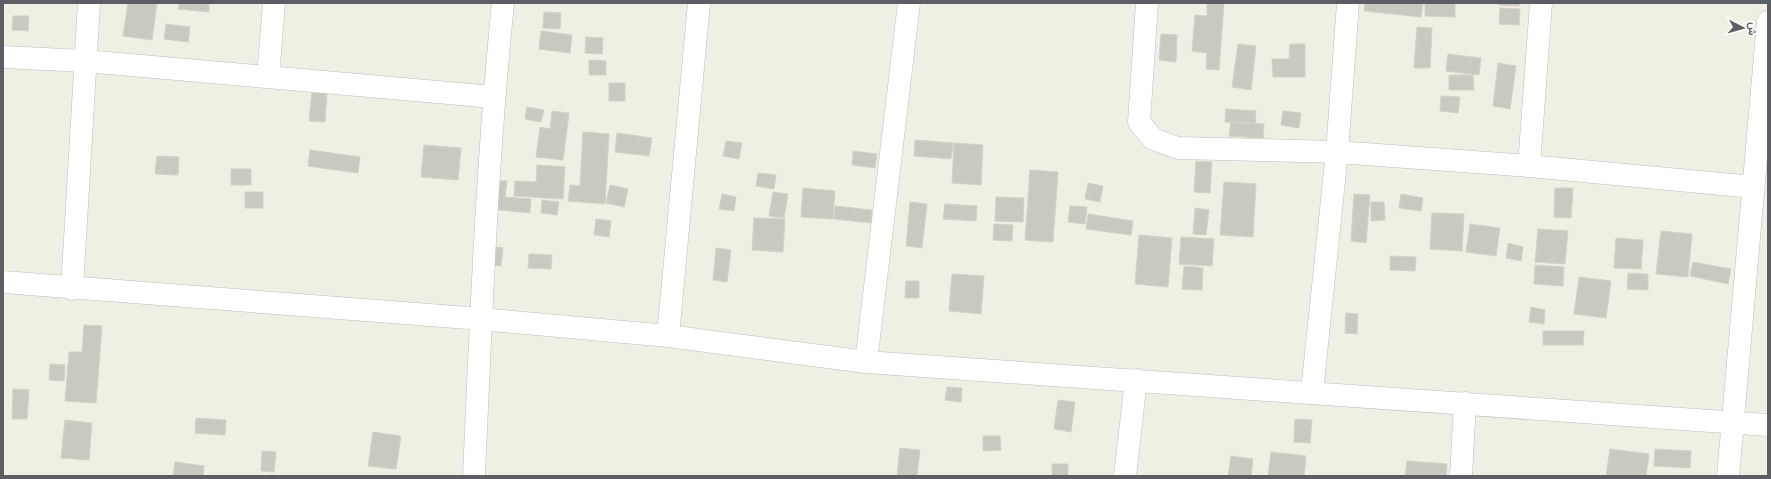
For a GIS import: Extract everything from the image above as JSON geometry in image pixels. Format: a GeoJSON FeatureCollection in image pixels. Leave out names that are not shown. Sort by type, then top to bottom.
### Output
{"type":"FeatureCollection","features":[{"type":"Feature","properties":{"kind":"street"},"geometry":{"type":"LineString","coordinates":[[72,289],[89,3]]}},
{"type":"Feature","properties":{"kind":"street"},"geometry":{"type":"LineString","coordinates":[[268,77],[274,3]]}},
{"type":"Feature","properties":{"kind":"street"},"geometry":{"type":"LineString","coordinates":[[474,476],[481,319],[494,97],[503,3]]}},
{"type":"Feature","properties":{"kind":"street"},"geometry":{"type":"LineString","coordinates":[[668,336],[699,3]]}},
{"type":"Feature","properties":{"kind":"street"},"geometry":{"type":"LineString","coordinates":[[866,362],[909,3]]}},
{"type":"Feature","properties":{"kind":"street"},"geometry":{"type":"LineString","coordinates":[[1147,3],[1139,122],[1153,139],[1178,148],[1337,152],[1529,166],[1754,187]]}},
{"type":"Feature","properties":{"kind":"street"},"geometry":{"type":"LineString","coordinates":[[1312,392],[1337,152],[1348,3]]}},
{"type":"Feature","properties":{"kind":"street"},"geometry":{"type":"LineString","coordinates":[[1529,166],[1541,3]]}},
{"type":"Feature","properties":{"kind":"street"},"geometry":{"type":"LineString","coordinates":[[1728,476],[1768,22]]}},
{"type":"Feature","properties":{"kind":"street"},"geometry":{"type":"LineString","coordinates":[[3,57],[85,62],[494,97]]}},
{"type":"Feature","properties":{"kind":"street"},"geometry":{"type":"LineString","coordinates":[[3,282],[72,289],[481,319],[668,336],[866,362],[1768,425]]}},
{"type":"Feature","properties":{"kind":"street"},"geometry":{"type":"LineString","coordinates":[[1126,476],[1136,380]]}},
{"type":"Feature","properties":{"kind":"street"},"geometry":{"type":"LineString","coordinates":[[1461,476],[1465,403]]}},
{"type":"Feature","properties":{"kind":"building"},"geometry":{"type":"Polygon","coordinates":[[[128,3],[157,3],[152,40],[123,36],[128,3]]]}},
{"type":"Feature","properties":{"kind":"building"},"geometry":{"type":"Polygon","coordinates":[[[179,3],[209,3],[209,12],[178,9],[179,3]]]}},
{"type":"Feature","properties":{"kind":"building"},"geometry":{"type":"Polygon","coordinates":[[[1207,3],[1224,3],[1219,70],[1206,69],[1207,53],[1192,51],[1195,15],[1207,16],[1207,3]]]}},
{"type":"Feature","properties":{"kind":"building"},"geometry":{"type":"Polygon","coordinates":[[[1365,3],[1423,3],[1421,17],[1364,11],[1365,3]]]}},
{"type":"Feature","properties":{"kind":"building"},"geometry":{"type":"Polygon","coordinates":[[[1425,3],[1455,3],[1455,17],[1425,16],[1425,3]]]}},
{"type":"Feature","properties":{"kind":"building"},"geometry":{"type":"Polygon","coordinates":[[[1498,3],[1519,3],[1519,6],[1498,5],[1498,3]]]}},
{"type":"Feature","properties":{"kind":"building"},"geometry":{"type":"Polygon","coordinates":[[[1500,8],[1520,9],[1519,25],[1499,24],[1500,8]]]}},
{"type":"Feature","properties":{"kind":"building"},"geometry":{"type":"Polygon","coordinates":[[[544,12],[561,13],[560,29],[543,28],[544,12]]]}},
{"type":"Feature","properties":{"kind":"building"},"geometry":{"type":"Polygon","coordinates":[[[13,16],[29,16],[28,31],[12,30],[13,16]]]}},
{"type":"Feature","properties":{"kind":"building"},"geometry":{"type":"Polygon","coordinates":[[[166,24],[190,27],[188,42],[164,39],[166,24]]]}},
{"type":"Feature","properties":{"kind":"building"},"geometry":{"type":"Polygon","coordinates":[[[1417,27],[1432,28],[1430,68],[1414,68],[1417,27]]]}},
{"type":"Feature","properties":{"kind":"building"},"geometry":{"type":"Polygon","coordinates":[[[541,31],[572,35],[570,53],[539,49],[541,31]]]}},
{"type":"Feature","properties":{"kind":"building"},"geometry":{"type":"Polygon","coordinates":[[[1161,34],[1177,35],[1176,62],[1159,60],[1161,34]]]}},
{"type":"Feature","properties":{"kind":"building"},"geometry":{"type":"Polygon","coordinates":[[[586,37],[603,38],[602,54],[585,53],[586,37]]]}},
{"type":"Feature","properties":{"kind":"building"},"geometry":{"type":"Polygon","coordinates":[[[1238,44],[1256,46],[1251,90],[1232,87],[1238,44]]]}},
{"type":"Feature","properties":{"kind":"building"},"geometry":{"type":"Polygon","coordinates":[[[1290,44],[1305,44],[1305,77],[1273,77],[1272,59],[1289,59],[1290,44]]]}},
{"type":"Feature","properties":{"kind":"building"},"geometry":{"type":"Polygon","coordinates":[[[1448,54],[1481,58],[1479,75],[1446,71],[1448,54]]]}},
{"type":"Feature","properties":{"kind":"building"},"geometry":{"type":"Polygon","coordinates":[[[589,60],[606,61],[606,75],[589,75],[589,60]]]}},
{"type":"Feature","properties":{"kind":"building"},"geometry":{"type":"Polygon","coordinates":[[[1498,63],[1516,66],[1510,109],[1493,106],[1498,63]]]}},
{"type":"Feature","properties":{"kind":"building"},"geometry":{"type":"Polygon","coordinates":[[[1449,75],[1473,75],[1474,90],[1449,90],[1449,75]]]}},
{"type":"Feature","properties":{"kind":"building"},"geometry":{"type":"Polygon","coordinates":[[[609,83],[625,83],[625,101],[609,101],[609,83]]]}},
{"type":"Feature","properties":{"kind":"building"},"geometry":{"type":"Polygon","coordinates":[[[312,92],[327,94],[325,122],[309,121],[312,92]]]}},
{"type":"Feature","properties":{"kind":"building"},"geometry":{"type":"Polygon","coordinates":[[[1441,96],[1460,97],[1458,113],[1440,111],[1441,96]]]}},
{"type":"Feature","properties":{"kind":"building"},"geometry":{"type":"Polygon","coordinates":[[[527,107],[544,110],[541,122],[525,119],[527,107]]]}},
{"type":"Feature","properties":{"kind":"building"},"geometry":{"type":"Polygon","coordinates":[[[1226,109],[1256,111],[1255,124],[1225,122],[1226,109]]]}},
{"type":"Feature","properties":{"kind":"building"},"geometry":{"type":"Polygon","coordinates":[[[552,111],[569,113],[563,160],[536,157],[540,127],[550,129],[552,111]]]}},
{"type":"Feature","properties":{"kind":"building"},"geometry":{"type":"Polygon","coordinates":[[[1283,111],[1301,113],[1299,128],[1281,125],[1283,111]]]}},
{"type":"Feature","properties":{"kind":"building"},"geometry":{"type":"Polygon","coordinates":[[[1231,121],[1264,124],[1263,138],[1229,136],[1231,121]]]}},
{"type":"Feature","properties":{"kind":"building"},"geometry":{"type":"Polygon","coordinates":[[[583,132],[609,134],[605,204],[568,201],[570,185],[580,186],[583,132]]]}},
{"type":"Feature","properties":{"kind":"building"},"geometry":{"type":"Polygon","coordinates":[[[617,133],[652,138],[649,156],[615,152],[617,133]]]}},
{"type":"Feature","properties":{"kind":"building"},"geometry":{"type":"Polygon","coordinates":[[[915,140],[953,143],[951,159],[914,156],[915,140]]]}},
{"type":"Feature","properties":{"kind":"building"},"geometry":{"type":"Polygon","coordinates":[[[726,141],[742,143],[739,159],[723,156],[726,141]]]}},
{"type":"Feature","properties":{"kind":"building"},"geometry":{"type":"Polygon","coordinates":[[[954,143],[983,145],[981,185],[952,183],[954,143]]]}},
{"type":"Feature","properties":{"kind":"building"},"geometry":{"type":"Polygon","coordinates":[[[424,145],[461,148],[458,180],[421,177],[424,145]]]}},
{"type":"Feature","properties":{"kind":"building"},"geometry":{"type":"Polygon","coordinates":[[[310,150],[360,157],[358,173],[308,166],[310,150]]]}},
{"type":"Feature","properties":{"kind":"building"},"geometry":{"type":"Polygon","coordinates":[[[853,151],[877,154],[875,168],[852,165],[853,151]]]}},
{"type":"Feature","properties":{"kind":"building"},"geometry":{"type":"Polygon","coordinates":[[[157,156],[179,157],[178,175],[155,174],[157,156]]]}},
{"type":"Feature","properties":{"kind":"building"},"geometry":{"type":"Polygon","coordinates":[[[1196,161],[1212,162],[1210,193],[1194,192],[1196,161]]]}},
{"type":"Feature","properties":{"kind":"building"},"geometry":{"type":"Polygon","coordinates":[[[537,165],[565,167],[563,199],[514,196],[515,181],[536,182],[537,165]]]}},
{"type":"Feature","properties":{"kind":"building"},"geometry":{"type":"Polygon","coordinates":[[[231,169],[251,169],[251,185],[231,185],[231,169]]]}},
{"type":"Feature","properties":{"kind":"building"},"geometry":{"type":"Polygon","coordinates":[[[1030,170],[1058,172],[1053,242],[1025,240],[1030,170]]]}},
{"type":"Feature","properties":{"kind":"building"},"geometry":{"type":"Polygon","coordinates":[[[758,173],[776,175],[774,189],[756,186],[758,173]]]}},
{"type":"Feature","properties":{"kind":"building"},"geometry":{"type":"Polygon","coordinates":[[[492,180],[507,181],[505,197],[531,199],[530,213],[489,209],[492,180]]]}},
{"type":"Feature","properties":{"kind":"building"},"geometry":{"type":"Polygon","coordinates":[[[1224,182],[1256,184],[1253,237],[1220,235],[1224,182]]]}},
{"type":"Feature","properties":{"kind":"building"},"geometry":{"type":"Polygon","coordinates":[[[1088,183],[1103,186],[1100,202],[1085,199],[1088,183]]]}},
{"type":"Feature","properties":{"kind":"building"},"geometry":{"type":"Polygon","coordinates":[[[610,185],[628,189],[624,207],[606,203],[610,185]]]}},
{"type":"Feature","properties":{"kind":"building"},"geometry":{"type":"Polygon","coordinates":[[[803,188],[835,191],[833,219],[801,217],[803,188]]]}},
{"type":"Feature","properties":{"kind":"building"},"geometry":{"type":"Polygon","coordinates":[[[1555,188],[1573,188],[1571,218],[1554,217],[1555,188]]]}},
{"type":"Feature","properties":{"kind":"building"},"geometry":{"type":"Polygon","coordinates":[[[245,192],[263,192],[263,208],[245,208],[245,192]]]}},
{"type":"Feature","properties":{"kind":"building"},"geometry":{"type":"Polygon","coordinates":[[[773,192],[788,194],[784,218],[769,216],[773,192]]]}},
{"type":"Feature","properties":{"kind":"building"},"geometry":{"type":"Polygon","coordinates":[[[722,194],[736,197],[734,211],[719,209],[722,194]]]}},
{"type":"Feature","properties":{"kind":"building"},"geometry":{"type":"Polygon","coordinates":[[[1354,194],[1370,195],[1366,243],[1351,241],[1354,194]]]}},
{"type":"Feature","properties":{"kind":"building"},"geometry":{"type":"Polygon","coordinates":[[[1401,194],[1423,198],[1421,211],[1399,208],[1401,194]]]}},
{"type":"Feature","properties":{"kind":"building"},"geometry":{"type":"Polygon","coordinates":[[[996,197],[1024,198],[1023,222],[995,221],[996,197]]]}},
{"type":"Feature","properties":{"kind":"building"},"geometry":{"type":"Polygon","coordinates":[[[542,200],[559,202],[557,215],[541,213],[542,200]]]}},
{"type":"Feature","properties":{"kind":"building"},"geometry":{"type":"Polygon","coordinates":[[[910,202],[927,204],[922,248],[906,246],[910,202]]]}},
{"type":"Feature","properties":{"kind":"building"},"geometry":{"type":"Polygon","coordinates":[[[1371,202],[1384,202],[1385,220],[1371,221],[1371,202]]]}},
{"type":"Feature","properties":{"kind":"building"},"geometry":{"type":"Polygon","coordinates":[[[945,204],[977,206],[976,221],[943,219],[945,204]]]}},
{"type":"Feature","properties":{"kind":"building"},"geometry":{"type":"Polygon","coordinates":[[[835,206],[872,210],[871,223],[834,219],[835,206]]]}},
{"type":"Feature","properties":{"kind":"building"},"geometry":{"type":"Polygon","coordinates":[[[1070,206],[1087,207],[1085,224],[1068,222],[1070,206]]]}},
{"type":"Feature","properties":{"kind":"building"},"geometry":{"type":"Polygon","coordinates":[[[1195,208],[1209,210],[1206,235],[1193,234],[1195,208]]]}},
{"type":"Feature","properties":{"kind":"building"},"geometry":{"type":"Polygon","coordinates":[[[1432,213],[1464,214],[1462,251],[1430,249],[1432,213]]]}},
{"type":"Feature","properties":{"kind":"building"},"geometry":{"type":"Polygon","coordinates":[[[1088,214],[1133,221],[1131,235],[1086,229],[1088,214]]]}},
{"type":"Feature","properties":{"kind":"building"},"geometry":{"type":"Polygon","coordinates":[[[754,218],[785,219],[783,252],[752,250],[754,218]]]}},
{"type":"Feature","properties":{"kind":"building"},"geometry":{"type":"Polygon","coordinates":[[[596,219],[611,221],[609,237],[594,235],[596,219]]]}},
{"type":"Feature","properties":{"kind":"building"},"geometry":{"type":"Polygon","coordinates":[[[994,224],[1013,225],[1012,241],[993,240],[994,224]]]}},
{"type":"Feature","properties":{"kind":"building"},"geometry":{"type":"Polygon","coordinates":[[[1470,224],[1500,228],[1496,256],[1466,252],[1470,224]]]}},
{"type":"Feature","properties":{"kind":"building"},"geometry":{"type":"Polygon","coordinates":[[[1538,229],[1568,231],[1565,264],[1535,262],[1538,229]]]}},
{"type":"Feature","properties":{"kind":"building"},"geometry":{"type":"Polygon","coordinates":[[[1661,231],[1692,234],[1688,277],[1656,274],[1661,231]]]}},
{"type":"Feature","properties":{"kind":"building"},"geometry":{"type":"Polygon","coordinates":[[[1139,235],[1172,238],[1168,287],[1135,284],[1139,235]]]}},
{"type":"Feature","properties":{"kind":"building"},"geometry":{"type":"Polygon","coordinates":[[[1181,237],[1214,239],[1212,266],[1179,264],[1181,237]]]}},
{"type":"Feature","properties":{"kind":"building"},"geometry":{"type":"Polygon","coordinates":[[[1616,238],[1643,240],[1641,269],[1614,268],[1616,238]]]}},
{"type":"Feature","properties":{"kind":"building"},"geometry":{"type":"Polygon","coordinates":[[[1508,243],[1523,247],[1521,261],[1506,258],[1508,243]]]}},
{"type":"Feature","properties":{"kind":"building"},"geometry":{"type":"Polygon","coordinates":[[[487,246],[503,248],[501,266],[485,264],[487,246]]]}},
{"type":"Feature","properties":{"kind":"building"},"geometry":{"type":"Polygon","coordinates":[[[716,248],[731,250],[727,282],[713,280],[716,248]]]}},
{"type":"Feature","properties":{"kind":"building"},"geometry":{"type":"Polygon","coordinates":[[[529,254],[552,255],[551,269],[528,268],[529,254]]]}},
{"type":"Feature","properties":{"kind":"building"},"geometry":{"type":"Polygon","coordinates":[[[1390,256],[1416,257],[1415,271],[1390,270],[1390,256]]]}},
{"type":"Feature","properties":{"kind":"building"},"geometry":{"type":"Polygon","coordinates":[[[1693,262],[1731,269],[1728,284],[1690,276],[1693,262]]]}},
{"type":"Feature","properties":{"kind":"building"},"geometry":{"type":"Polygon","coordinates":[[[1535,265],[1564,267],[1563,286],[1534,284],[1535,265]]]}},
{"type":"Feature","properties":{"kind":"building"},"geometry":{"type":"Polygon","coordinates":[[[1184,266],[1203,268],[1202,290],[1182,289],[1184,266]]]}},
{"type":"Feature","properties":{"kind":"building"},"geometry":{"type":"Polygon","coordinates":[[[1628,273],[1648,274],[1648,290],[1627,289],[1628,273]]]}},
{"type":"Feature","properties":{"kind":"building"},"geometry":{"type":"Polygon","coordinates":[[[952,274],[984,276],[981,314],[949,311],[952,274]]]}},
{"type":"Feature","properties":{"kind":"building"},"geometry":{"type":"Polygon","coordinates":[[[1579,277],[1611,281],[1606,318],[1574,314],[1579,277]]]}},
{"type":"Feature","properties":{"kind":"building"},"geometry":{"type":"Polygon","coordinates":[[[906,281],[919,281],[919,298],[905,298],[906,281]]]}},
{"type":"Feature","properties":{"kind":"building"},"geometry":{"type":"Polygon","coordinates":[[[1531,307],[1545,310],[1544,324],[1529,322],[1531,307]]]}},
{"type":"Feature","properties":{"kind":"building"},"geometry":{"type":"Polygon","coordinates":[[[1346,313],[1358,314],[1357,334],[1345,333],[1346,313]]]}},
{"type":"Feature","properties":{"kind":"building"},"geometry":{"type":"Polygon","coordinates":[[[84,325],[102,326],[96,403],[65,401],[69,352],[82,352],[84,325]]]}},
{"type":"Feature","properties":{"kind":"building"},"geometry":{"type":"Polygon","coordinates":[[[1543,331],[1584,331],[1583,345],[1543,345],[1543,331]]]}},
{"type":"Feature","properties":{"kind":"building"},"geometry":{"type":"Polygon","coordinates":[[[50,364],[65,365],[64,381],[49,380],[50,364]]]}},
{"type":"Feature","properties":{"kind":"building"},"geometry":{"type":"Polygon","coordinates":[[[947,387],[962,388],[961,402],[945,400],[947,387]]]}},
{"type":"Feature","properties":{"kind":"building"},"geometry":{"type":"Polygon","coordinates":[[[13,389],[29,390],[27,419],[12,419],[13,389]]]}},
{"type":"Feature","properties":{"kind":"building"},"geometry":{"type":"Polygon","coordinates":[[[1058,400],[1075,402],[1071,432],[1054,429],[1058,400]]]}},
{"type":"Feature","properties":{"kind":"building"},"geometry":{"type":"Polygon","coordinates":[[[196,418],[226,420],[225,435],[195,433],[196,418]]]}},
{"type":"Feature","properties":{"kind":"building"},"geometry":{"type":"Polygon","coordinates":[[[1295,419],[1312,420],[1310,443],[1294,442],[1295,419]]]}},
{"type":"Feature","properties":{"kind":"building"},"geometry":{"type":"Polygon","coordinates":[[[65,420],[92,423],[89,460],[61,458],[65,420]]]}},
{"type":"Feature","properties":{"kind":"building"},"geometry":{"type":"Polygon","coordinates":[[[373,432],[401,436],[396,469],[368,466],[373,432]]]}},
{"type":"Feature","properties":{"kind":"building"},"geometry":{"type":"Polygon","coordinates":[[[983,436],[1000,436],[1001,450],[983,451],[983,436]]]}},
{"type":"Feature","properties":{"kind":"building"},"geometry":{"type":"Polygon","coordinates":[[[900,448],[920,450],[917,476],[897,476],[900,448]]]}},
{"type":"Feature","properties":{"kind":"building"},"geometry":{"type":"Polygon","coordinates":[[[1610,449],[1649,454],[1646,476],[1606,476],[1610,449]]]}},
{"type":"Feature","properties":{"kind":"building"},"geometry":{"type":"Polygon","coordinates":[[[1655,449],[1691,451],[1690,468],[1654,466],[1655,449]]]}},
{"type":"Feature","properties":{"kind":"building"},"geometry":{"type":"Polygon","coordinates":[[[262,451],[276,452],[274,472],[261,471],[262,451]]]}},
{"type":"Feature","properties":{"kind":"building"},"geometry":{"type":"Polygon","coordinates":[[[1271,452],[1306,456],[1304,476],[1268,476],[1271,452]]]}},
{"type":"Feature","properties":{"kind":"building"},"geometry":{"type":"Polygon","coordinates":[[[1231,456],[1253,459],[1251,476],[1228,476],[1231,456]]]}},
{"type":"Feature","properties":{"kind":"building"},"geometry":{"type":"Polygon","coordinates":[[[1407,461],[1447,464],[1446,476],[1405,476],[1407,461]]]}},
{"type":"Feature","properties":{"kind":"building"},"geometry":{"type":"Polygon","coordinates":[[[175,462],[204,466],[203,476],[173,476],[175,462]]]}},
{"type":"Feature","properties":{"kind":"building"},"geometry":{"type":"Polygon","coordinates":[[[1052,464],[1068,464],[1068,476],[1052,476],[1052,464]]]}}]}
